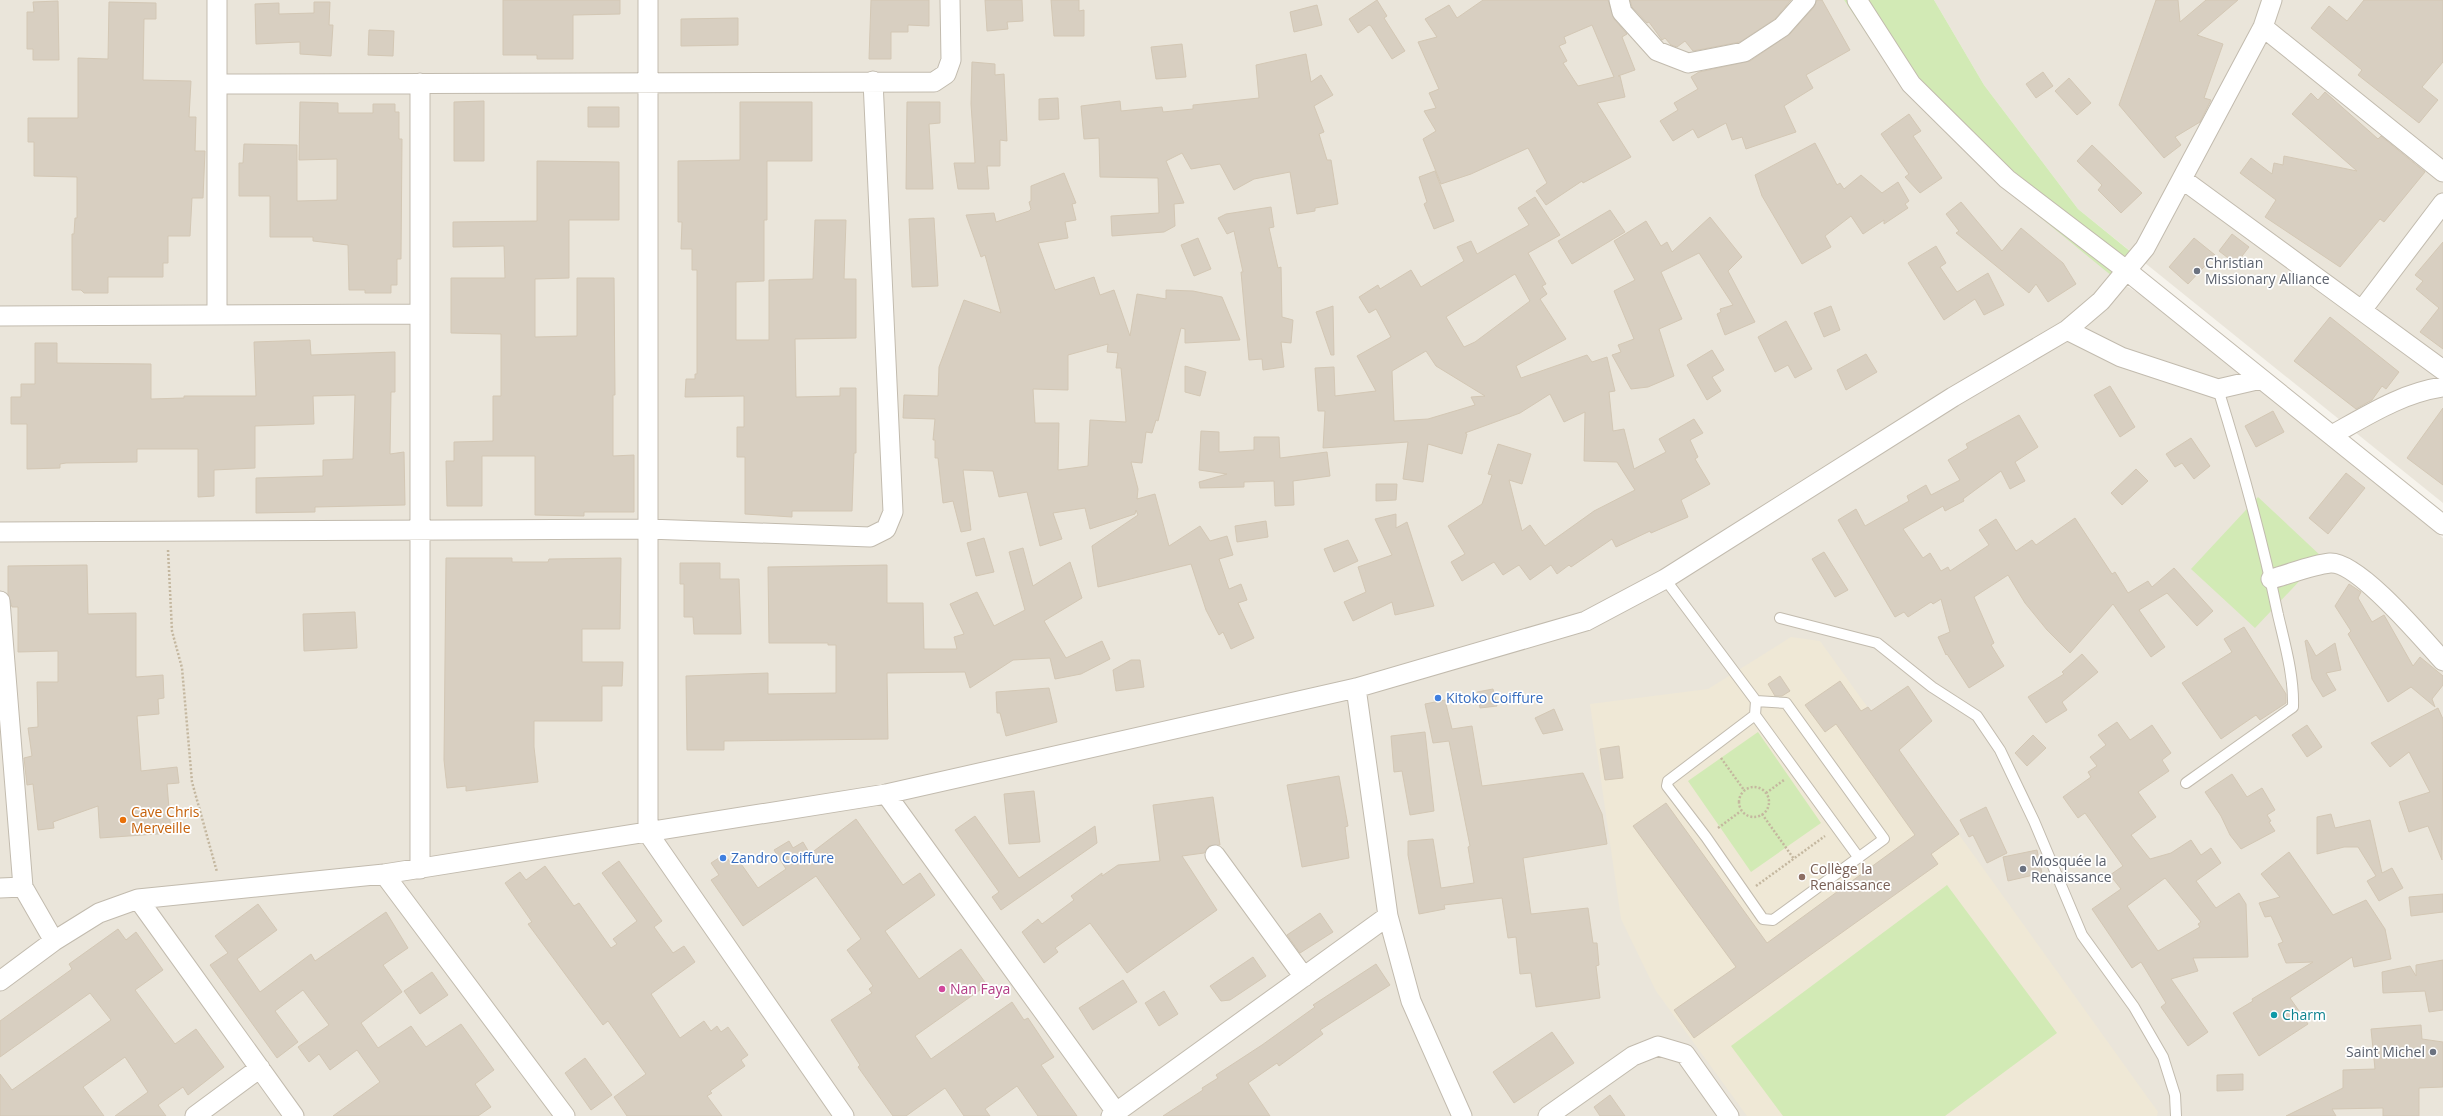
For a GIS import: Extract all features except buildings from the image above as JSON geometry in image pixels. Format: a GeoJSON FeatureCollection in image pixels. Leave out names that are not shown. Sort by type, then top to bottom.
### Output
{"type":"FeatureCollection","features":[{"type":"Feature","properties":{"kind":"street"},"geometry":{"type":"LineString","coordinates":[[217,0],[217,315]]}},
{"type":"Feature","properties":{"kind":"street"},"geometry":{"type":"LineString","coordinates":[[648,0],[648,833],[844,1116]]}},
{"type":"Feature","properties":{"kind":"street"},"geometry":{"type":"LineString","coordinates":[[217,84],[934,82],[946,74],[951,60],[950,0]]}},
{"type":"Feature","properties":{"kind":"street"},"geometry":{"type":"LineString","coordinates":[[1619,0],[1622,12],[1657,51],[1688,63],[1744,52],[1782,26],[1806,0]]}},
{"type":"Feature","properties":{"kind":"street"},"geometry":{"type":"LineString","coordinates":[[1857,0],[1911,84],[2007,179],[2126,270],[2443,525]]}},
{"type":"Feature","properties":{"kind":"street"},"geometry":{"type":"LineString","coordinates":[[0,981],[54,941],[99,913],[138,900],[420,869],[886,794],[1356,688],[1586,621],[1665,579],[1953,396],[2067,330],[2102,300],[2145,248],[2263,27],[2272,0]]}},
{"type":"Feature","properties":{"kind":"street"},"geometry":{"type":"LineString","coordinates":[[2263,27],[2443,172]]}},
{"type":"Feature","properties":{"kind":"street"},"geometry":{"type":"LineString","coordinates":[[0,532],[648,529],[870,537],[886,529],[893,512],[873,81]]}},
{"type":"Feature","properties":{"kind":"street"},"geometry":{"type":"LineString","coordinates":[[420,83],[420,869]]}},
{"type":"Feature","properties":{"kind":"street"},"geometry":{"type":"LineString","coordinates":[[2182,179],[2443,370]]}},
{"type":"Feature","properties":{"kind":"street"},"geometry":{"type":"LineString","coordinates":[[2362,310],[2443,202]]}},
{"type":"Feature","properties":{"kind":"street"},"geometry":{"type":"LineString","coordinates":[[0,316],[420,314]]}},
{"type":"Feature","properties":{"kind":"street"},"geometry":{"type":"LineString","coordinates":[[2067,330],[2121,356],[2218,389],[2261,379]]}},
{"type":"Feature","properties":{"kind":"street"},"geometry":{"type":"LineString","coordinates":[[2332,435],[2390,402],[2424,389],[2443,386]]}},
{"type":"Feature","properties":{"kind":"street"},"geometry":{"type":"LineString","coordinates":[[2271,579],[2332,563],[2356,574],[2395,606],[2443,661]]}},
{"type":"Feature","properties":{"kind":"street"},"geometry":{"type":"LineString","coordinates":[[0,601],[23,887],[54,941]]}},
{"type":"Feature","properties":{"kind":"street"},"geometry":{"type":"LineString","coordinates":[[1356,688],[1388,916],[1411,1001],[1462,1116]]}},
{"type":"Feature","properties":{"kind":"street"},"geometry":{"type":"LineString","coordinates":[[886,794],[1113,1114],[1388,916]]}},
{"type":"Feature","properties":{"kind":"street"},"geometry":{"type":"LineString","coordinates":[[1215,855],[1304,977]]}},
{"type":"Feature","properties":{"kind":"street"},"geometry":{"type":"LineString","coordinates":[[384,874],[565,1116]]}},
{"type":"Feature","properties":{"kind":"street"},"geometry":{"type":"LineString","coordinates":[[0,888],[23,887]]}},
{"type":"Feature","properties":{"kind":"street"},"geometry":{"type":"LineString","coordinates":[[138,900],[294,1116]]}},
{"type":"Feature","properties":{"kind":"street"},"geometry":{"type":"LineString","coordinates":[[1548,1116],[1633,1056],[1658,1046],[1685,1054],[1729,1116]]}},
{"type":"Feature","properties":{"kind":"street"},"geometry":{"type":"LineString","coordinates":[[195,1116],[260,1068]]}},
{"type":"Feature","properties":{"kind":"lane"},"geometry":{"type":"LineString","coordinates":[[2186,782],[2293,707],[2294,687],[2271,579],[2254,510],[2218,389]]}},
{"type":"Feature","properties":{"kind":"lane"},"geometry":{"type":"LineString","coordinates":[[1665,579],[1756,701],[1755,715],[1859,858]]}},
{"type":"Feature","properties":{"kind":"lane"},"geometry":{"type":"LineString","coordinates":[[1780,618],[1877,643],[1932,687],[1977,716],[2000,750],[2034,820],[2082,936],[2134,1007],[2163,1058],[2175,1095],[2176,1116]]}},
{"type":"Feature","properties":{"kind":"lane"},"geometry":{"type":"LineString","coordinates":[[1755,715],[1712,746],[1668,781],[1667,786],[1706,837],[1763,919],[1773,920],[1883,841],[1883,836],[1786,703],[1756,701]]}},
{"type":"Feature","properties":{"kind":"path"},"geometry":{"type":"LineString","coordinates":[[167,532],[172,631],[182,668],[192,782],[201,820],[223,891]]}},
{"type":"Feature","properties":{"kind":"path"},"geometry":{"type":"LineString","coordinates":[[1712,746],[1744,790]]}},
{"type":"Feature","properties":{"kind":"path"},"geometry":{"type":"LineString","coordinates":[[1756,786],[1766,793],[1769,804],[1762,814],[1755,817],[1747,816],[1741,811],[1738,804],[1739,796],[1744,790],[1756,786]]}},
{"type":"Feature","properties":{"kind":"path"},"geometry":{"type":"LineString","coordinates":[[1706,837],[1741,811]]}},
{"type":"Feature","properties":{"kind":"path"},"geometry":{"type":"LineString","coordinates":[[1762,814],[1794,858]]}},
{"type":"Feature","properties":{"kind":"path"},"geometry":{"type":"LineString","coordinates":[[1746,894],[1837,827]]}},
{"type":"Feature","properties":{"kind":"shaded area"},"geometry":{"type":"Polygon","coordinates":[[[0,0],[1844,0],[1904,90],[2118,281],[2145,297],[2443,538],[2443,1116],[0,1116],[0,0]]]}},
{"type":"Feature","properties":{"kind":"shaded area"},"geometry":{"type":"Polygon","coordinates":[[[1934,0],[2443,0],[2443,503],[2078,209],[1984,85],[1934,0]]]}},
{"type":"Feature","properties":{"kind":"shaded area","name":"Collège la Renaissance"},"geometry":{"type":"Polygon","coordinates":[[[1791,637],[1820,641],[2158,1112],[2157,1116],[1747,1116],[1656,991],[1621,919],[1590,704],[1708,689],[1791,637]]]}},
{"type":"Feature","properties":{"kind":"green space"},"geometry":{"type":"Polygon","coordinates":[[[1844,0],[1934,0],[1984,85],[2078,209],[2131,252],[2118,281],[2002,186],[1904,90],[1844,0]]]}},
{"type":"Feature","properties":{"kind":"green space"},"geometry":{"type":"Polygon","coordinates":[[[2258,497],[2322,557],[2255,628],[2191,569],[2258,497]]]}},
{"type":"Feature","properties":{"kind":"green space"},"geometry":{"type":"Polygon","coordinates":[[[1758,732],[1821,823],[1751,872],[1688,781],[1758,732]]]}},
{"type":"Feature","properties":{"kind":"green space"},"geometry":{"type":"Polygon","coordinates":[[[1947,885],[2057,1033],[1945,1116],[1783,1116],[1731,1046],[1947,885]]]}},
{"type":"Feature","properties":{"kind":"place","name":"Christian Missionary Alliance"},"geometry":{"type":"Point","coordinates":[2197,271]}},
{"type":"Feature","properties":{"kind":"place","name":"Kitoko Coiffure"},"geometry":{"type":"Point","coordinates":[1438,698]}},
{"type":"Feature","properties":{"kind":"place","name":"Cave Chris Merveille"},"geometry":{"type":"Point","coordinates":[123,820]}},
{"type":"Feature","properties":{"kind":"place","name":"Zandro Coiffure"},"geometry":{"type":"Point","coordinates":[723,858]}},
{"type":"Feature","properties":{"kind":"place","name":"Mosquée la Renaissance"},"geometry":{"type":"Point","coordinates":[2023,869]}},
{"type":"Feature","properties":{"kind":"place","name":"Collège la Renaissance"},"geometry":{"type":"Point","coordinates":[1802,877]}},
{"type":"Feature","properties":{"kind":"place","name":"Nan Faya"},"geometry":{"type":"Point","coordinates":[942,989]}},
{"type":"Feature","properties":{"kind":"place","name":"Charm"},"geometry":{"type":"Point","coordinates":[2274,1015]}},
{"type":"Feature","properties":{"kind":"place","name":"Saint Michel"},"geometry":{"type":"Point","coordinates":[2433,1052]}}]}
